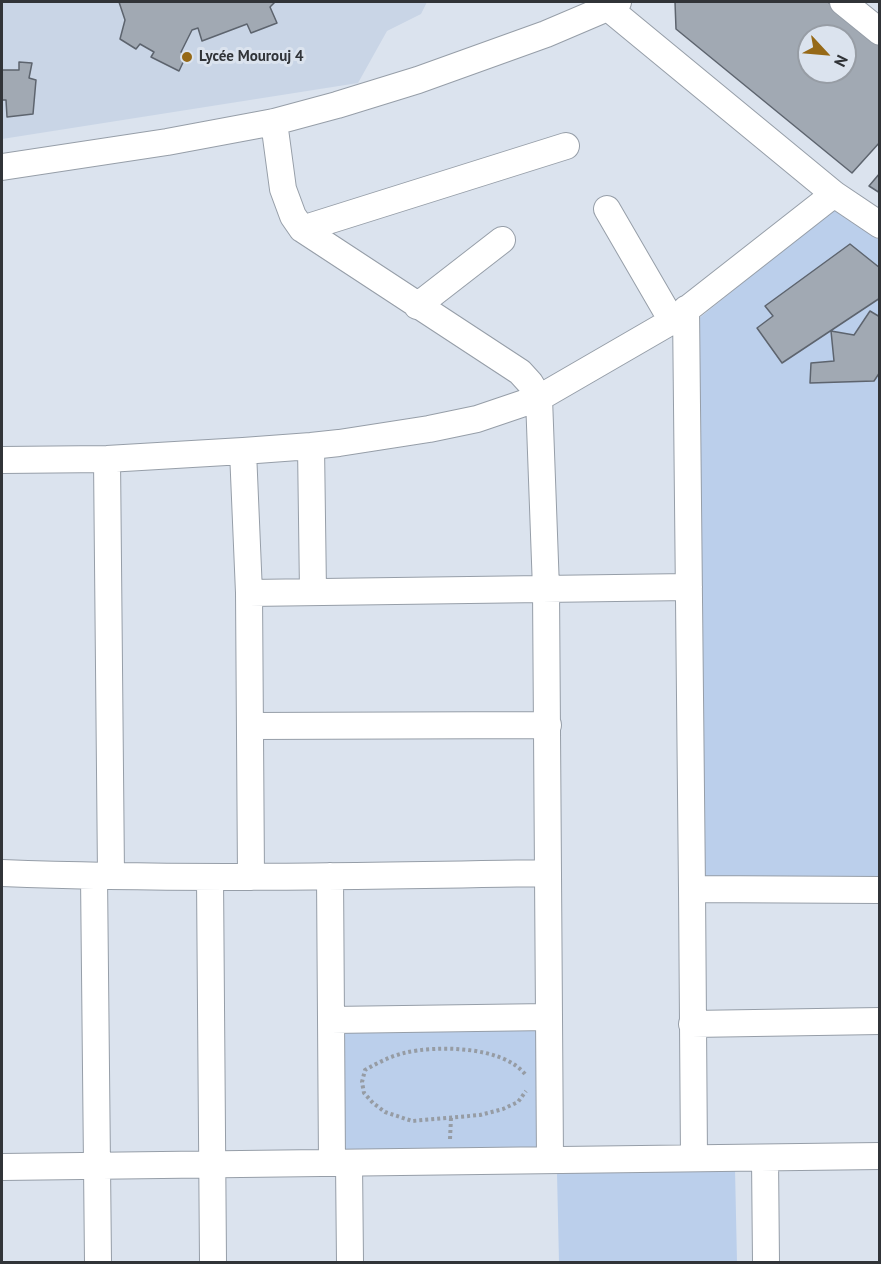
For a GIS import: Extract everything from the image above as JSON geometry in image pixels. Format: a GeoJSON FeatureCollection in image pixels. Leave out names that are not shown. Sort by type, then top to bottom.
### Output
{"type":"FeatureCollection","features":[{"type":"Feature","properties":{"kind":"street"},"geometry":{"type":"LineString","coordinates":[[843,2],[879,32]]}},
{"type":"Feature","properties":{"kind":"street"},"geometry":{"type":"LineString","coordinates":[[2,168],[167,142],[274,122],[337,105],[418,80],[546,34],[609,4],[834,195],[879,225]]}},
{"type":"Feature","properties":{"kind":"street"},"geometry":{"type":"LineString","coordinates":[[274,122],[283,189],[293,216],[302,230],[520,372],[539,398],[546,589],[549,1017],[541,1082],[550,1160]]}},
{"type":"Feature","properties":{"kind":"street"},"geometry":{"type":"LineString","coordinates":[[302,230],[566,146]]}},
{"type":"Feature","properties":{"kind":"street"},"geometry":{"type":"LineString","coordinates":[[2,460],[107,459],[311,446],[477,419],[539,398],[679,315],[834,195]]}},
{"type":"Feature","properties":{"kind":"street"},"geometry":{"type":"LineString","coordinates":[[607,209],[679,315],[688,587],[693,889],[694,1158]]}},
{"type":"Feature","properties":{"kind":"street"},"geometry":{"type":"LineString","coordinates":[[417,306],[502,240]]}},
{"type":"Feature","properties":{"kind":"street"},"geometry":{"type":"LineString","coordinates":[[311,446],[313,592]]}},
{"type":"Feature","properties":{"kind":"street"},"geometry":{"type":"LineString","coordinates":[[243,451],[249,592],[251,877]]}},
{"type":"Feature","properties":{"kind":"street"},"geometry":{"type":"LineString","coordinates":[[98,1263],[97,1166],[103,876],[107,459]]}},
{"type":"Feature","properties":{"kind":"street"},"geometry":{"type":"LineString","coordinates":[[249,592],[688,587]]}},
{"type":"Feature","properties":{"kind":"street"},"geometry":{"type":"LineString","coordinates":[[251,726],[548,725]]}},
{"type":"Feature","properties":{"kind":"street"},"geometry":{"type":"LineString","coordinates":[[2,873],[210,878],[548,873]]}},
{"type":"Feature","properties":{"kind":"street"},"geometry":{"type":"LineString","coordinates":[[330,876],[331,1020],[340,1163],[350,1263]]}},
{"type":"Feature","properties":{"kind":"street"},"geometry":{"type":"LineString","coordinates":[[210,878],[213,1263]]}},
{"type":"Feature","properties":{"kind":"street"},"geometry":{"type":"LineString","coordinates":[[693,889],[879,890]]}},
{"type":"Feature","properties":{"kind":"street"},"geometry":{"type":"LineString","coordinates":[[331,1020],[549,1017]]}},
{"type":"Feature","properties":{"kind":"street"},"geometry":{"type":"LineString","coordinates":[[692,1024],[879,1021]]}},
{"type":"Feature","properties":{"kind":"street"},"geometry":{"type":"LineString","coordinates":[[2,1167],[879,1156]]}},
{"type":"Feature","properties":{"kind":"street"},"geometry":{"type":"LineString","coordinates":[[765,1158],[766,1263]]}},
{"type":"Feature","properties":{"kind":"path"},"geometry":{"type":"LineString","coordinates":[[426,1049],[454,1049],[502,1058],[541,1082],[518,1102],[503,1109],[480,1115],[412,1121],[385,1112],[373,1103],[364,1093],[362,1082],[365,1070],[402,1053],[426,1049]]}},
{"type":"Feature","properties":{"kind":"shaded area","name":"Lycée Mourouj 4"},"geometry":{"type":"Polygon","coordinates":[[[2,2],[427,2],[421,14],[387,31],[358,83],[2,139],[2,2]]]}},
{"type":"Feature","properties":{"kind":"shaded area"},"geometry":{"type":"Polygon","coordinates":[[[835,208],[879,240],[879,885],[704,886],[698,319],[835,208]]]}},
{"type":"Feature","properties":{"kind":"shaded area"},"geometry":{"type":"Polygon","coordinates":[[[538,1027],[538,1149],[339,1150],[339,1028],[538,1027]]]}},
{"type":"Feature","properties":{"kind":"shaded area"},"geometry":{"type":"Polygon","coordinates":[[[735,1169],[737,1262],[559,1262],[557,1173],[735,1169]]]}},
{"type":"Feature","properties":{"kind":"building"},"geometry":{"type":"Polygon","coordinates":[[[119,2],[275,2],[270,7],[277,23],[251,33],[247,24],[202,41],[198,28],[192,30],[181,52],[187,54],[179,71],[151,57],[154,52],[140,44],[136,49],[120,39],[125,20],[119,2]]]}},
{"type":"Feature","properties":{"kind":"building"},"geometry":{"type":"Polygon","coordinates":[[[675,2],[828,2],[855,24],[797,24],[797,84],[857,84],[857,25],[880,44],[880,142],[852,173],[676,29],[675,2]]]}},
{"type":"Feature","properties":{"kind":"building"},"geometry":{"type":"Polygon","coordinates":[[[19,62],[32,63],[29,78],[36,80],[33,114],[7,117],[6,100],[2,100],[2,70],[19,70],[19,62]]]}},
{"type":"Feature","properties":{"kind":"building"},"geometry":{"type":"Polygon","coordinates":[[[880,173],[880,193],[869,186],[880,173]]]}},
{"type":"Feature","properties":{"kind":"building"},"geometry":{"type":"Polygon","coordinates":[[[850,244],[880,268],[880,298],[782,363],[757,328],[773,316],[765,306],[850,244]]]}},
{"type":"Feature","properties":{"kind":"building"},"geometry":{"type":"Polygon","coordinates":[[[870,311],[880,317],[880,372],[874,381],[810,383],[811,363],[834,361],[831,331],[854,335],[870,311]]]}},
{"type":"Feature","properties":{"kind":"place","name":"Lycée Mourouj 4"},"geometry":{"type":"Point","coordinates":[187,57]}}]}
